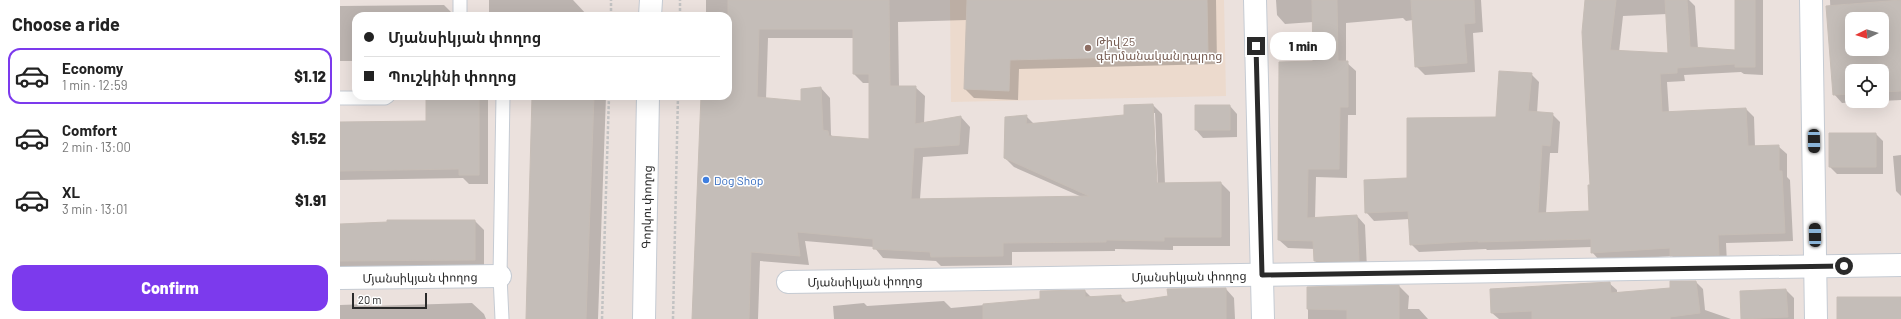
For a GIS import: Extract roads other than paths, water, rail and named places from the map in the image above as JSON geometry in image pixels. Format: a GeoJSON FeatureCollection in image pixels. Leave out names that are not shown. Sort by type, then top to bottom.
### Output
{"type":"FeatureCollection","features":[{"type":"Feature","properties":{"kind":"street"},"geometry":{"type":"LineString","coordinates":[[650,0],[650,12]]}},
{"type":"Feature","properties":{"kind":"street"},"geometry":{"type":"LineString","coordinates":[[1256,0],[1263,319]]}},
{"type":"Feature","properties":{"kind":"street"},"geometry":{"type":"LineString","coordinates":[[1811,0],[1816,319]]}},
{"type":"Feature","properties":{"kind":"street","name":"Գորկու փողոց"},"geometry":{"type":"LineString","coordinates":[[644,319],[648,100]]}},
{"type":"Feature","properties":{"kind":"street","name":"Մյանսիկյան փողոց"},"geometry":{"type":"LineString","coordinates":[[788,282],[1901,265]]}},
{"type":"Feature","properties":{"kind":"street","name":"Մյանսիկյան փողոց"},"geometry":{"type":"LineString","coordinates":[[340,278],[500,276]]}},
{"type":"Feature","properties":{"kind":"lane"},"geometry":{"type":"LineString","coordinates":[[460,0],[460,12]]}},
{"type":"Feature","properties":{"kind":"lane"},"geometry":{"type":"LineString","coordinates":[[340,98],[352,98]]}},
{"type":"Feature","properties":{"kind":"lane"},"geometry":{"type":"LineString","coordinates":[[502,319],[500,276],[503,100]]}},
{"type":"Feature","properties":{"kind":"place","name":"Թիվ 25 գերմանական դպրոց"},"geometry":{"type":"Point","coordinates":[1088,48]}},
{"type":"Feature","properties":{"kind":"place","name":"Dog Shop"},"geometry":{"type":"Point","coordinates":[706,180]}}]}
